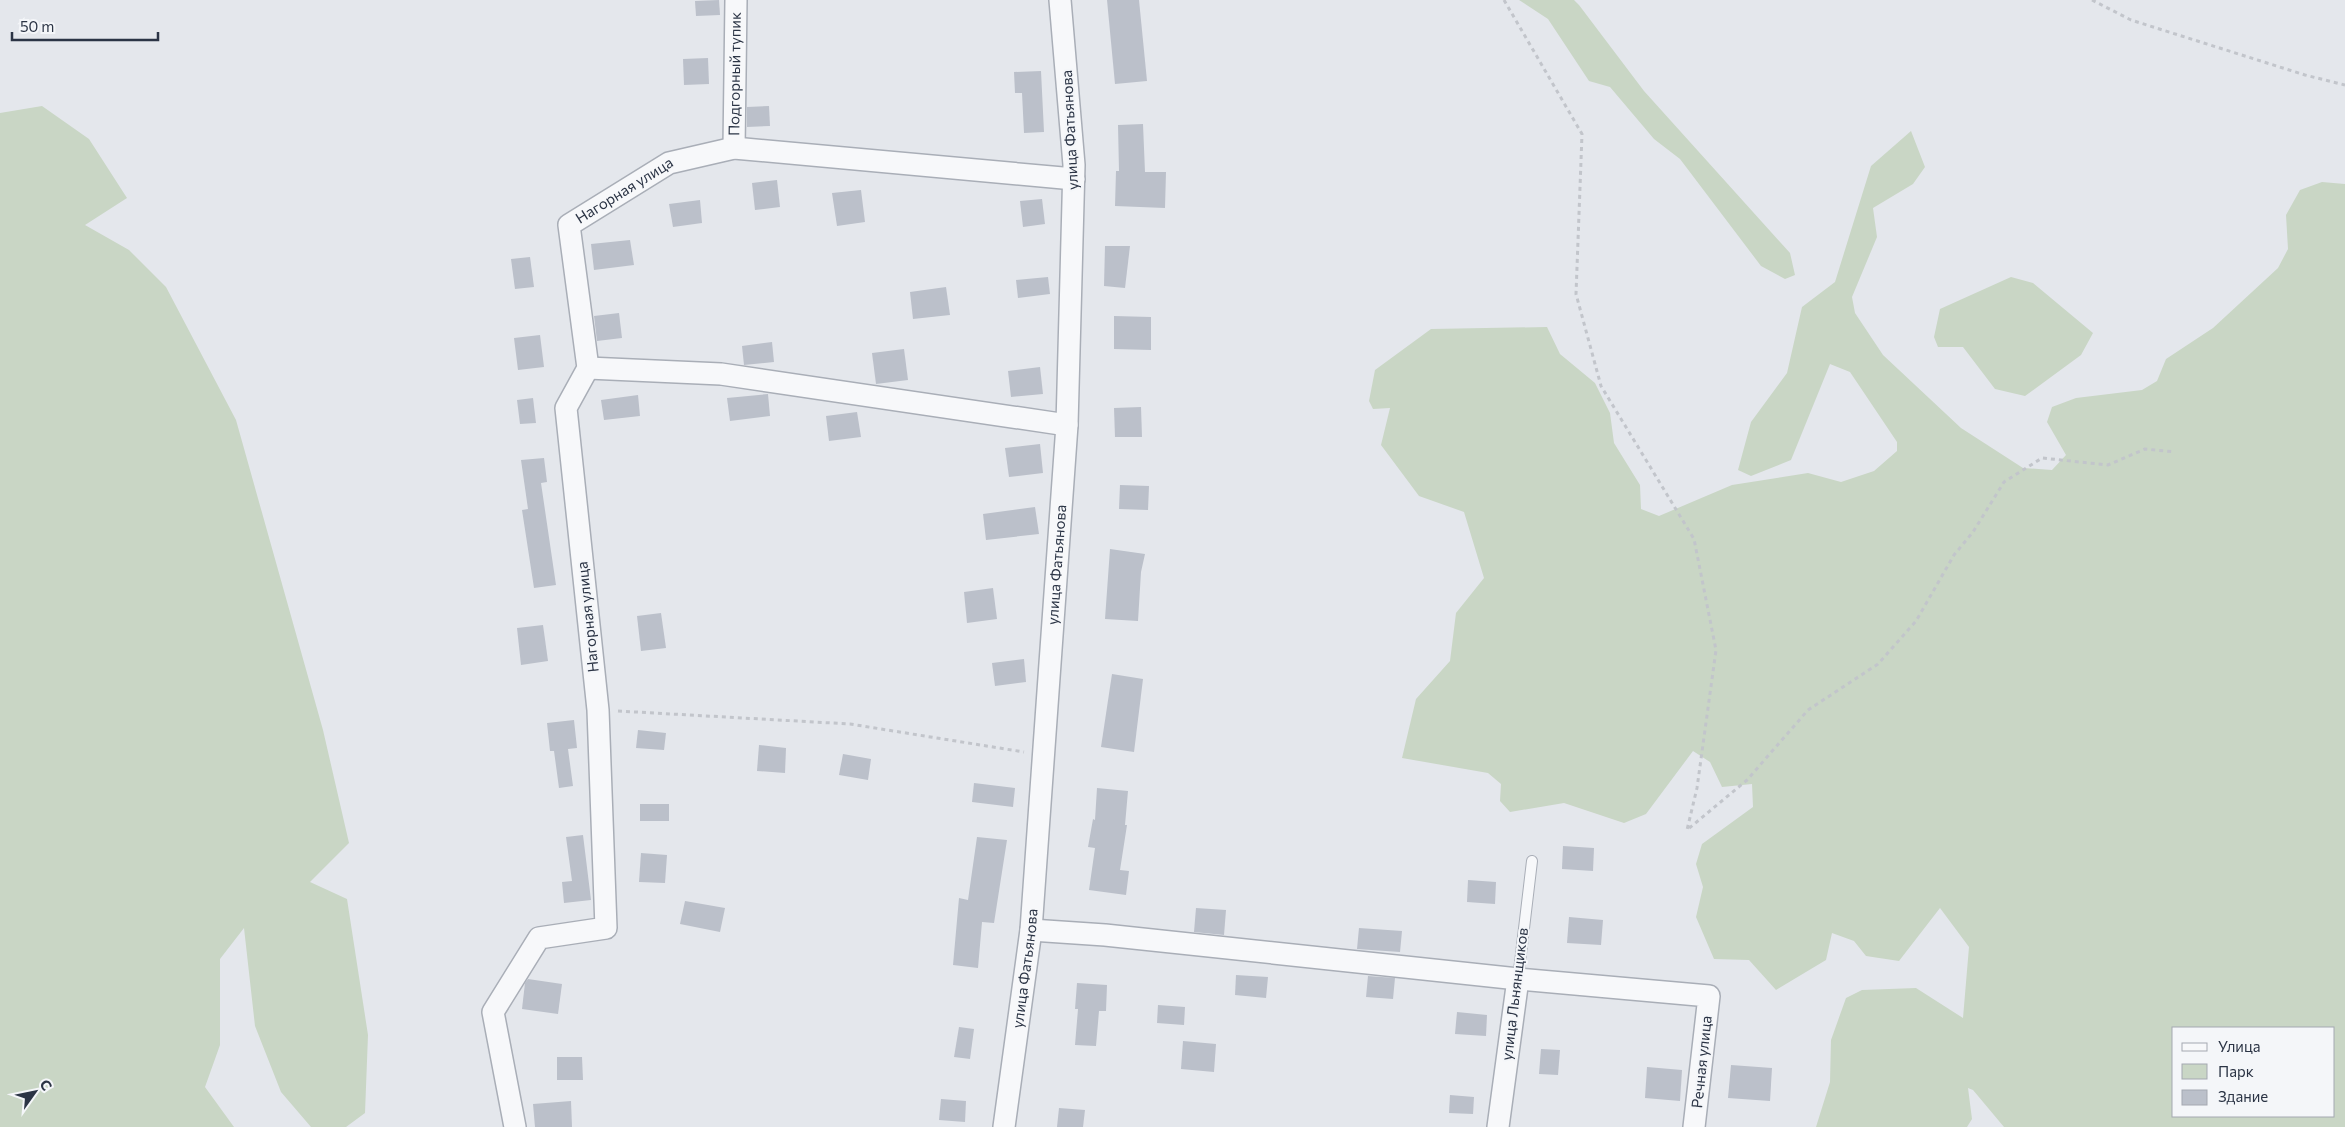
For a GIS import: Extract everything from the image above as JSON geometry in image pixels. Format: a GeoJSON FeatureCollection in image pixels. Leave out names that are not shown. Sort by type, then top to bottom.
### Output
{"type":"FeatureCollection","features":[{"type":"Feature","properties":{"kind":"street","name":"Подгорный тупик"},"geometry":{"type":"LineString","coordinates":[[734,148],[736,0]]}},
{"type":"Feature","properties":{"kind":"street","name":"улица Фатьянова"},"geometry":{"type":"LineString","coordinates":[[1004,1127],[1031,930],[1067,425],[1074,179],[1060,0]]}},
{"type":"Feature","properties":{"kind":"street"},"geometry":{"type":"LineString","coordinates":[[734,148],[1074,179]]}},
{"type":"Feature","properties":{"kind":"street","name":"Нагорная улица"},"geometry":{"type":"LineString","coordinates":[[515,1127],[493,1012],[539,938],[606,928],[598,710],[566,408],[588,368],[569,225],[669,163],[734,148]]}},
{"type":"Feature","properties":{"kind":"street"},"geometry":{"type":"LineString","coordinates":[[588,368],[721,374],[1067,425]]}},
{"type":"Feature","properties":{"kind":"street"},"geometry":{"type":"LineString","coordinates":[[1031,930],[1124,937],[1518,979]]}},
{"type":"Feature","properties":{"kind":"street","name":"Речная улица"},"geometry":{"type":"LineString","coordinates":[[1518,979],[1709,996],[1694,1127]]}},
{"type":"Feature","properties":{"kind":"street","name":"улица Льнянщиков"},"geometry":{"type":"LineString","coordinates":[[1498,1127],[1518,979]]}},
{"type":"Feature","properties":{"kind":"lane","name":"улица Льнянщиков"},"geometry":{"type":"LineString","coordinates":[[1518,979],[1532,861]]}},
{"type":"Feature","properties":{"kind":"path"},"geometry":{"type":"LineString","coordinates":[[1504,0],[1582,134],[1576,294],[1600,386],[1694,540],[1716,650],[1698,788],[1687,830],[1747,780],[1808,710],[1878,664],[1916,620],[1954,555],[1973,532],[2004,482],[2042,458],[2108,466],[2145,449],[2175,452]]}},
{"type":"Feature","properties":{"kind":"path"},"geometry":{"type":"LineString","coordinates":[[2092,0],[2131,20],[2305,75],[2345,85]]}},
{"type":"Feature","properties":{"kind":"path"},"geometry":{"type":"LineString","coordinates":[[598,710],[850,724],[1044,755]]}},
{"type":"Feature","properties":{"kind":"green space"},"geometry":{"type":"Polygon","coordinates":[[[1519,0],[1574,0],[1644,91],[1790,253],[1795,275],[1785,279],[1761,266],[1680,159],[1654,139],[1610,87],[1589,81],[1548,19],[1519,0]]]}},
{"type":"Feature","properties":{"kind":"green space"},"geometry":{"type":"Polygon","coordinates":[[[42,106],[89,139],[127,198],[85,225],[129,250],[166,287],[236,420],[323,730],[349,843],[310,882],[347,899],[368,1035],[365,1113],[346,1127],[311,1127],[281,1092],[255,1026],[244,928],[220,959],[220,1045],[205,1087],[234,1127],[0,1127],[0,113],[42,106]]]}},
{"type":"Feature","properties":{"kind":"green space"},"geometry":{"type":"Polygon","coordinates":[[[1911,131],[1925,167],[1913,184],[1873,208],[1877,237],[1852,297],[1855,313],[1883,355],[1961,428],[2023,468],[2052,470],[2066,455],[2047,422],[2052,407],[2076,398],[2142,390],[2157,381],[2166,359],[2213,328],[2278,268],[2288,249],[2286,215],[2300,190],[2322,182],[2345,184],[2345,1127],[2004,1127],[1973,1090],[1968,1088],[1972,1119],[1967,1127],[1816,1127],[1830,1082],[1831,1040],[1846,998],[1862,990],[1916,988],[1963,1018],[1969,947],[1940,908],[1899,961],[1866,956],[1854,941],[1832,933],[1826,960],[1776,990],[1749,960],[1714,959],[1696,917],[1703,887],[1696,864],[1702,844],[1753,807],[1752,784],[1722,787],[1710,762],[1693,751],[1646,814],[1624,823],[1564,803],[1510,812],[1500,801],[1501,784],[1488,773],[1402,758],[1416,699],[1450,661],[1456,613],[1484,578],[1464,512],[1419,496],[1381,445],[1390,408],[1373,409],[1369,401],[1375,370],[1431,329],[1547,327],[1560,354],[1595,383],[1610,413],[1614,443],[1640,485],[1641,509],[1659,516],[1732,485],[1808,473],[1841,482],[1874,471],[1897,451],[1897,442],[1850,372],[1830,364],[1791,460],[1751,476],[1738,470],[1751,422],[1787,373],[1802,307],[1835,282],[1871,166],[1911,131]]]}},
{"type":"Feature","properties":{"kind":"green space"},"geometry":{"type":"Polygon","coordinates":[[[2011,277],[2033,283],[2093,333],[2081,355],[2025,396],[1995,389],[1963,347],[1938,347],[1934,337],[1940,309],[2011,277]]]}},
{"type":"Feature","properties":{"kind":"building"},"geometry":{"type":"Polygon","coordinates":[[[719,0],[720,15],[696,16],[695,1],[719,0]]]}},
{"type":"Feature","properties":{"kind":"building"},"geometry":{"type":"Polygon","coordinates":[[[1107,0],[1139,0],[1147,81],[1115,84],[1107,0]]]}},
{"type":"Feature","properties":{"kind":"building"},"geometry":{"type":"Polygon","coordinates":[[[708,58],[709,84],[684,85],[683,59],[708,58]]]}},
{"type":"Feature","properties":{"kind":"building"},"geometry":{"type":"Polygon","coordinates":[[[1041,71],[1044,132],[1024,133],[1022,93],[1015,93],[1014,72],[1041,71]]]}},
{"type":"Feature","properties":{"kind":"building"},"geometry":{"type":"Polygon","coordinates":[[[769,106],[770,126],[747,127],[747,107],[769,106]]]}},
{"type":"Feature","properties":{"kind":"building"},"geometry":{"type":"Polygon","coordinates":[[[1143,124],[1145,172],[1166,172],[1165,208],[1115,206],[1116,171],[1119,171],[1118,125],[1143,124]]]}},
{"type":"Feature","properties":{"kind":"building"},"geometry":{"type":"Polygon","coordinates":[[[777,180],[780,207],[755,210],[752,183],[777,180]]]}},
{"type":"Feature","properties":{"kind":"building"},"geometry":{"type":"Polygon","coordinates":[[[861,190],[865,222],[837,226],[832,193],[861,190]]]}},
{"type":"Feature","properties":{"kind":"building"},"geometry":{"type":"Polygon","coordinates":[[[1042,199],[1045,224],[1023,227],[1020,201],[1042,199]]]}},
{"type":"Feature","properties":{"kind":"building"},"geometry":{"type":"Polygon","coordinates":[[[700,200],[702,223],[673,227],[669,204],[700,200]]]}},
{"type":"Feature","properties":{"kind":"building"},"geometry":{"type":"Polygon","coordinates":[[[630,240],[634,265],[594,270],[591,244],[630,240]]]}},
{"type":"Feature","properties":{"kind":"building"},"geometry":{"type":"Polygon","coordinates":[[[1105,246],[1130,246],[1125,288],[1104,286],[1105,246]]]}},
{"type":"Feature","properties":{"kind":"building"},"geometry":{"type":"Polygon","coordinates":[[[530,257],[534,287],[515,289],[511,259],[530,257]]]}},
{"type":"Feature","properties":{"kind":"building"},"geometry":{"type":"Polygon","coordinates":[[[1048,277],[1050,294],[1018,298],[1016,280],[1048,277]]]}},
{"type":"Feature","properties":{"kind":"building"},"geometry":{"type":"Polygon","coordinates":[[[946,287],[950,315],[913,319],[910,292],[946,287]]]}},
{"type":"Feature","properties":{"kind":"building"},"geometry":{"type":"Polygon","coordinates":[[[619,313],[622,338],[597,341],[594,316],[619,313]]]}},
{"type":"Feature","properties":{"kind":"building"},"geometry":{"type":"Polygon","coordinates":[[[1114,316],[1151,317],[1151,350],[1114,349],[1114,316]]]}},
{"type":"Feature","properties":{"kind":"building"},"geometry":{"type":"Polygon","coordinates":[[[540,335],[544,367],[518,370],[514,338],[540,335]]]}},
{"type":"Feature","properties":{"kind":"building"},"geometry":{"type":"Polygon","coordinates":[[[772,342],[774,362],[744,365],[742,346],[772,342]]]}},
{"type":"Feature","properties":{"kind":"building"},"geometry":{"type":"Polygon","coordinates":[[[904,349],[908,380],[876,384],[872,353],[904,349]]]}},
{"type":"Feature","properties":{"kind":"building"},"geometry":{"type":"Polygon","coordinates":[[[1040,367],[1043,394],[1011,397],[1008,371],[1040,367]]]}},
{"type":"Feature","properties":{"kind":"building"},"geometry":{"type":"Polygon","coordinates":[[[768,394],[770,416],[730,421],[727,398],[768,394]]]}},
{"type":"Feature","properties":{"kind":"building"},"geometry":{"type":"Polygon","coordinates":[[[638,395],[640,416],[604,420],[601,400],[638,395]]]}},
{"type":"Feature","properties":{"kind":"building"},"geometry":{"type":"Polygon","coordinates":[[[533,398],[536,423],[520,424],[517,400],[533,398]]]}},
{"type":"Feature","properties":{"kind":"building"},"geometry":{"type":"Polygon","coordinates":[[[1141,407],[1142,437],[1115,437],[1114,408],[1141,407]]]}},
{"type":"Feature","properties":{"kind":"building"},"geometry":{"type":"Polygon","coordinates":[[[857,412],[861,437],[829,441],[826,416],[857,412]]]}},
{"type":"Feature","properties":{"kind":"building"},"geometry":{"type":"Polygon","coordinates":[[[1040,444],[1043,473],[1009,477],[1005,448],[1040,444]]]}},
{"type":"Feature","properties":{"kind":"building"},"geometry":{"type":"Polygon","coordinates":[[[544,458],[547,482],[541,483],[556,585],[534,588],[522,510],[528,509],[521,460],[544,458]]]}},
{"type":"Feature","properties":{"kind":"building"},"geometry":{"type":"Polygon","coordinates":[[[1120,485],[1149,486],[1148,510],[1119,509],[1120,485]]]}},
{"type":"Feature","properties":{"kind":"building"},"geometry":{"type":"Polygon","coordinates":[[[1035,507],[1039,534],[986,540],[983,514],[1035,507]]]}},
{"type":"Feature","properties":{"kind":"building"},"geometry":{"type":"Polygon","coordinates":[[[1110,549],[1145,554],[1141,572],[1138,621],[1105,619],[1110,549]]]}},
{"type":"Feature","properties":{"kind":"building"},"geometry":{"type":"Polygon","coordinates":[[[993,588],[997,619],[967,623],[964,592],[993,588]]]}},
{"type":"Feature","properties":{"kind":"building"},"geometry":{"type":"Polygon","coordinates":[[[661,613],[666,648],[641,651],[637,616],[661,613]]]}},
{"type":"Feature","properties":{"kind":"building"},"geometry":{"type":"Polygon","coordinates":[[[543,625],[548,661],[521,665],[517,628],[543,625]]]}},
{"type":"Feature","properties":{"kind":"building"},"geometry":{"type":"Polygon","coordinates":[[[1024,659],[1026,682],[995,686],[992,663],[1024,659]]]}},
{"type":"Feature","properties":{"kind":"building"},"geometry":{"type":"Polygon","coordinates":[[[1112,674],[1143,679],[1134,752],[1101,747],[1112,674]]]}},
{"type":"Feature","properties":{"kind":"building"},"geometry":{"type":"Polygon","coordinates":[[[574,720],[577,748],[568,749],[573,786],[559,788],[554,751],[550,751],[547,723],[574,720]]]}},
{"type":"Feature","properties":{"kind":"building"},"geometry":{"type":"Polygon","coordinates":[[[638,730],[666,733],[664,750],[636,748],[638,730]]]}},
{"type":"Feature","properties":{"kind":"building"},"geometry":{"type":"Polygon","coordinates":[[[759,745],[786,748],[785,773],[757,771],[759,745]]]}},
{"type":"Feature","properties":{"kind":"building"},"geometry":{"type":"Polygon","coordinates":[[[843,754],[871,759],[868,780],[839,775],[843,754]]]}},
{"type":"Feature","properties":{"kind":"building"},"geometry":{"type":"Polygon","coordinates":[[[974,783],[1015,788],[1013,807],[972,802],[974,783]]]}},
{"type":"Feature","properties":{"kind":"building"},"geometry":{"type":"Polygon","coordinates":[[[1097,788],[1128,791],[1125,825],[1127,825],[1120,870],[1129,871],[1126,895],[1089,890],[1095,848],[1088,847],[1093,819],[1095,820],[1097,788]]]}},
{"type":"Feature","properties":{"kind":"building"},"geometry":{"type":"Polygon","coordinates":[[[640,804],[669,804],[669,821],[640,821],[640,804]]]}},
{"type":"Feature","properties":{"kind":"building"},"geometry":{"type":"Polygon","coordinates":[[[583,835],[591,900],[564,903],[562,882],[572,881],[566,837],[583,835]]]}},
{"type":"Feature","properties":{"kind":"building"},"geometry":{"type":"Polygon","coordinates":[[[977,837],[1007,840],[994,923],[982,922],[978,968],[953,965],[959,898],[968,900],[977,837]]]}},
{"type":"Feature","properties":{"kind":"building"},"geometry":{"type":"Polygon","coordinates":[[[1563,846],[1594,848],[1593,871],[1562,869],[1563,846]]]}},
{"type":"Feature","properties":{"kind":"building"},"geometry":{"type":"Polygon","coordinates":[[[641,853],[667,855],[665,883],[639,882],[641,853]]]}},
{"type":"Feature","properties":{"kind":"building"},"geometry":{"type":"Polygon","coordinates":[[[1468,880],[1496,882],[1495,904],[1467,902],[1468,880]]]}},
{"type":"Feature","properties":{"kind":"building"},"geometry":{"type":"Polygon","coordinates":[[[685,901],[725,908],[720,932],[680,924],[685,901]]]}},
{"type":"Feature","properties":{"kind":"building"},"geometry":{"type":"Polygon","coordinates":[[[1196,908],[1226,910],[1224,935],[1194,932],[1196,908]]]}},
{"type":"Feature","properties":{"kind":"building"},"geometry":{"type":"Polygon","coordinates":[[[1569,917],[1603,920],[1601,945],[1567,943],[1569,917]]]}},
{"type":"Feature","properties":{"kind":"building"},"geometry":{"type":"Polygon","coordinates":[[[1359,928],[1402,931],[1400,952],[1357,949],[1359,928]]]}},
{"type":"Feature","properties":{"kind":"building"},"geometry":{"type":"Polygon","coordinates":[[[1236,975],[1268,977],[1266,998],[1235,995],[1236,975]]]}},
{"type":"Feature","properties":{"kind":"building"},"geometry":{"type":"Polygon","coordinates":[[[1368,976],[1395,978],[1393,999],[1366,997],[1368,976]]]}},
{"type":"Feature","properties":{"kind":"building"},"geometry":{"type":"Polygon","coordinates":[[[528,979],[562,984],[558,1014],[522,1009],[525,983],[528,979]]]}},
{"type":"Feature","properties":{"kind":"building"},"geometry":{"type":"Polygon","coordinates":[[[1077,983],[1107,985],[1106,1011],[1099,1011],[1096,1046],[1075,1045],[1078,1009],[1075,1009],[1077,983]]]}},
{"type":"Feature","properties":{"kind":"building"},"geometry":{"type":"Polygon","coordinates":[[[1158,1005],[1185,1007],[1184,1025],[1157,1023],[1158,1005]]]}},
{"type":"Feature","properties":{"kind":"building"},"geometry":{"type":"Polygon","coordinates":[[[1457,1012],[1487,1015],[1486,1036],[1455,1034],[1457,1012]]]}},
{"type":"Feature","properties":{"kind":"building"},"geometry":{"type":"Polygon","coordinates":[[[959,1027],[974,1029],[970,1059],[954,1057],[959,1027]]]}},
{"type":"Feature","properties":{"kind":"building"},"geometry":{"type":"Polygon","coordinates":[[[1183,1041],[1216,1044],[1214,1072],[1181,1069],[1183,1041]]]}},
{"type":"Feature","properties":{"kind":"building"},"geometry":{"type":"Polygon","coordinates":[[[1541,1049],[1560,1050],[1558,1075],[1539,1074],[1541,1049]]]}},
{"type":"Feature","properties":{"kind":"building"},"geometry":{"type":"Polygon","coordinates":[[[557,1057],[582,1057],[583,1080],[557,1080],[557,1057]]]}},
{"type":"Feature","properties":{"kind":"building"},"geometry":{"type":"Polygon","coordinates":[[[1731,1065],[1772,1068],[1770,1101],[1728,1098],[1731,1065]]]}},
{"type":"Feature","properties":{"kind":"building"},"geometry":{"type":"Polygon","coordinates":[[[1647,1067],[1682,1070],[1680,1101],[1645,1098],[1647,1067]]]}},
{"type":"Feature","properties":{"kind":"building"},"geometry":{"type":"Polygon","coordinates":[[[1450,1095],[1474,1097],[1473,1114],[1449,1113],[1450,1095]]]}},
{"type":"Feature","properties":{"kind":"building"},"geometry":{"type":"Polygon","coordinates":[[[941,1099],[966,1101],[965,1122],[939,1120],[941,1099]]]}},
{"type":"Feature","properties":{"kind":"building"},"geometry":{"type":"Polygon","coordinates":[[[571,1101],[572,1127],[535,1127],[533,1104],[571,1101]]]}},
{"type":"Feature","properties":{"kind":"building"},"geometry":{"type":"Polygon","coordinates":[[[1059,1108],[1085,1110],[1083,1127],[1057,1127],[1059,1108]]]}}]}
